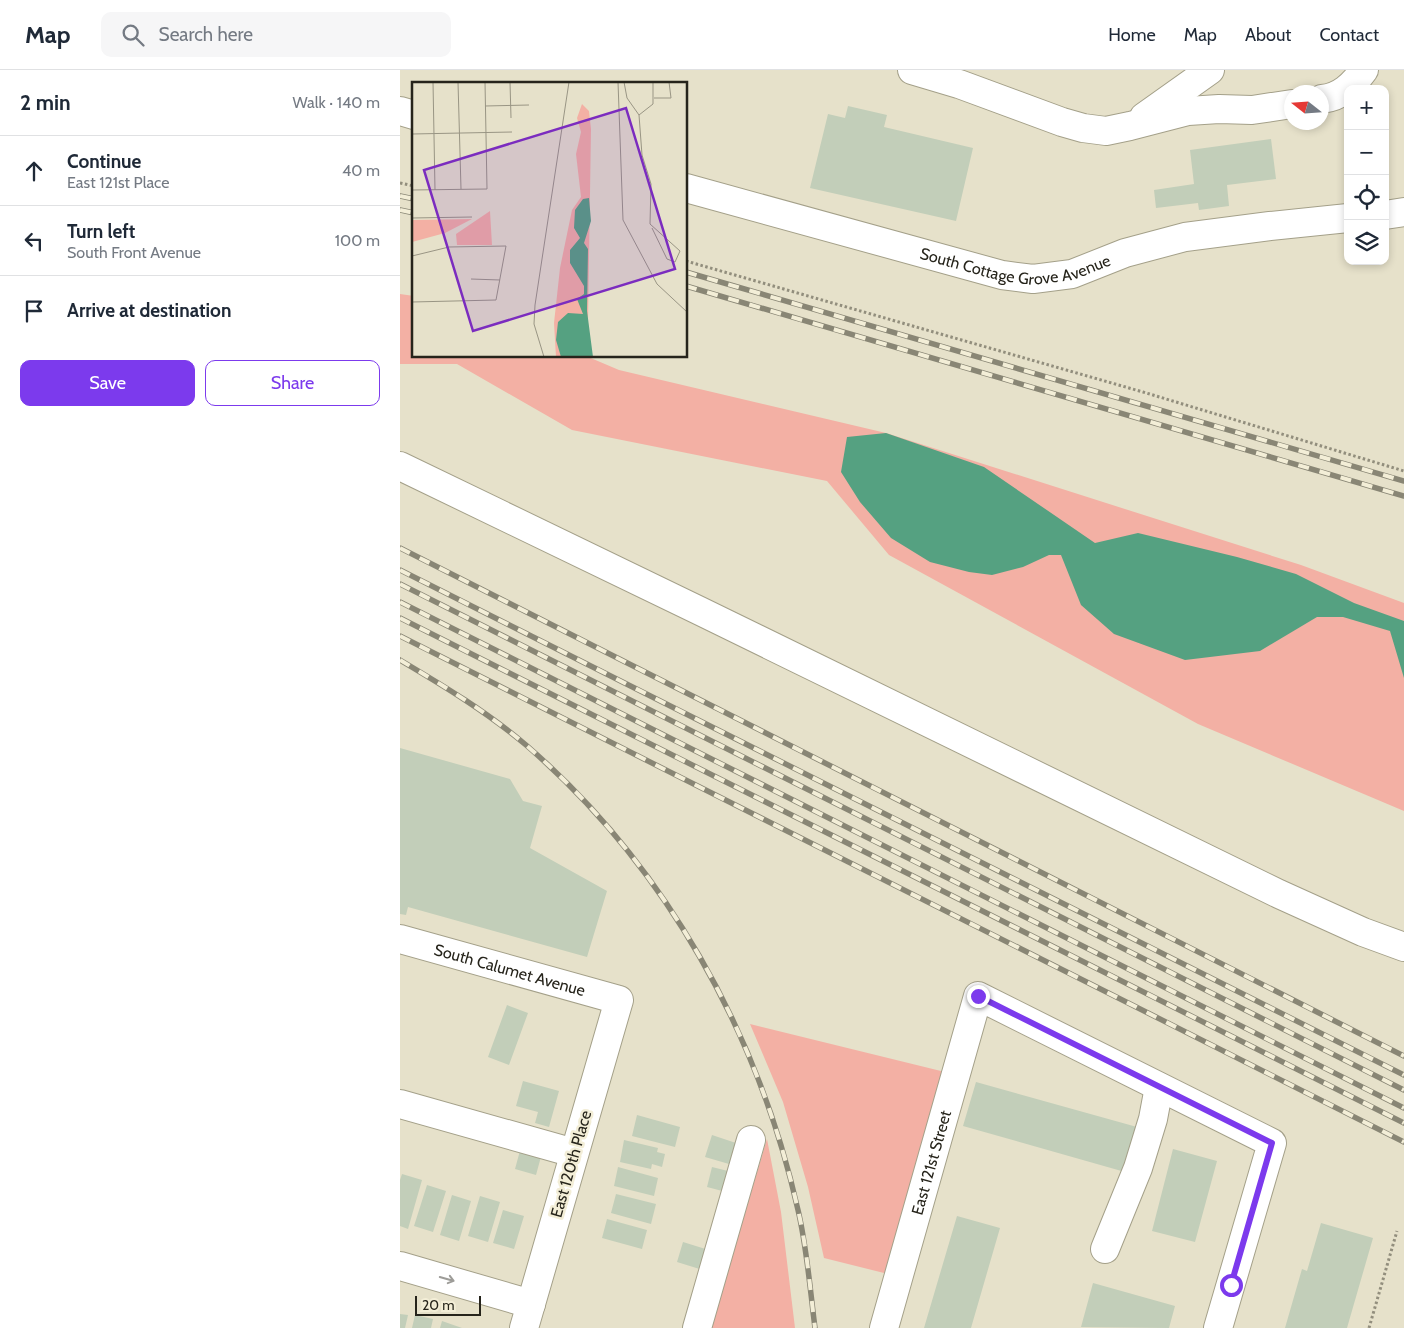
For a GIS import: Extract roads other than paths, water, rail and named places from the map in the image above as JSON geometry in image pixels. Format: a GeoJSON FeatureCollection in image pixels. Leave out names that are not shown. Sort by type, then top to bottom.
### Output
{"type":"FeatureCollection","features":[{"type":"Feature","properties":{"kind":"street"},"geometry":{"type":"LineString","coordinates":[[912,70],[959,84],[1083,128],[1106,131],[1188,112],[1252,110],[1284,105]]}},
{"type":"Feature","properties":{"kind":"street"},"geometry":{"type":"LineString","coordinates":[[1130,126],[1210,70]]}},
{"type":"Feature","properties":{"kind":"street"},"geometry":{"type":"LineString","coordinates":[[1329,99],[1352,86],[1364,70]]}},
{"type":"Feature","properties":{"kind":"street","name":"South Cottage Grove Avenue"},"geometry":{"type":"LineString","coordinates":[[688,189],[1002,275],[1033,279],[1072,274],[1125,253],[1185,237],[1344,218]]}},
{"type":"Feature","properties":{"kind":"street"},"geometry":{"type":"LineString","coordinates":[[1389,214],[1404,212]]}},
{"type":"Feature","properties":{"kind":"street"},"geometry":{"type":"LineString","coordinates":[[400,466],[1279,894],[1363,932],[1404,947]]}},
{"type":"Feature","properties":{"kind":"street","name":"South Calumet Avenue"},"geometry":{"type":"LineString","coordinates":[[400,939],[619,1000]]}},
{"type":"Feature","properties":{"kind":"street","name":"East 121st Street"},"geometry":{"type":"LineString","coordinates":[[884,1328],[978,996],[1159,1087]]}},
{"type":"Feature","properties":{"kind":"street","name":"East 120th Place"},"geometry":{"type":"LineString","coordinates":[[528,1316],[619,1000]]}},
{"type":"Feature","properties":{"kind":"street"},"geometry":{"type":"LineString","coordinates":[[1105,1249],[1138,1168],[1153,1119],[1159,1087],[1272,1143],[1218,1328]]}},
{"type":"Feature","properties":{"kind":"street"},"geometry":{"type":"LineString","coordinates":[[400,1104],[574,1153]]}},
{"type":"Feature","properties":{"kind":"street"},"geometry":{"type":"LineString","coordinates":[[697,1328],[750,1140]]}},
{"type":"Feature","properties":{"kind":"street"},"geometry":{"type":"LineString","coordinates":[[400,1266],[528,1316]]}},
{"type":"Feature","properties":{"kind":"railway"},"geometry":{"type":"LineString","coordinates":[[400,196],[412,199]]}},
{"type":"Feature","properties":{"kind":"railway"},"geometry":{"type":"LineString","coordinates":[[400,210],[412,213]]}},
{"type":"Feature","properties":{"kind":"railway"},"geometry":{"type":"LineString","coordinates":[[688,273],[1404,481]]}},
{"type":"Feature","properties":{"kind":"railway"},"geometry":{"type":"LineString","coordinates":[[688,287],[1404,496]]}},
{"type":"Feature","properties":{"kind":"railway"},"geometry":{"type":"LineString","coordinates":[[400,548],[1404,1056]]}},
{"type":"Feature","properties":{"kind":"railway"},"geometry":{"type":"LineString","coordinates":[[400,570],[1404,1075]]}},
{"type":"Feature","properties":{"kind":"railway"},"geometry":{"type":"LineString","coordinates":[[400,584],[1404,1090]]}},
{"type":"Feature","properties":{"kind":"railway"},"geometry":{"type":"LineString","coordinates":[[400,602],[1404,1108]]}},
{"type":"Feature","properties":{"kind":"railway"},"geometry":{"type":"LineString","coordinates":[[400,618],[1404,1123]]}},
{"type":"Feature","properties":{"kind":"railway"},"geometry":{"type":"LineString","coordinates":[[400,636],[1404,1142]]}},
{"type":"Feature","properties":{"kind":"railway"},"geometry":{"type":"LineString","coordinates":[[400,660],[481,710],[526,745],[576,792],[622,843],[663,898],[699,956],[731,1016],[758,1079],[781,1144],[801,1224],[815,1328]]}}]}
